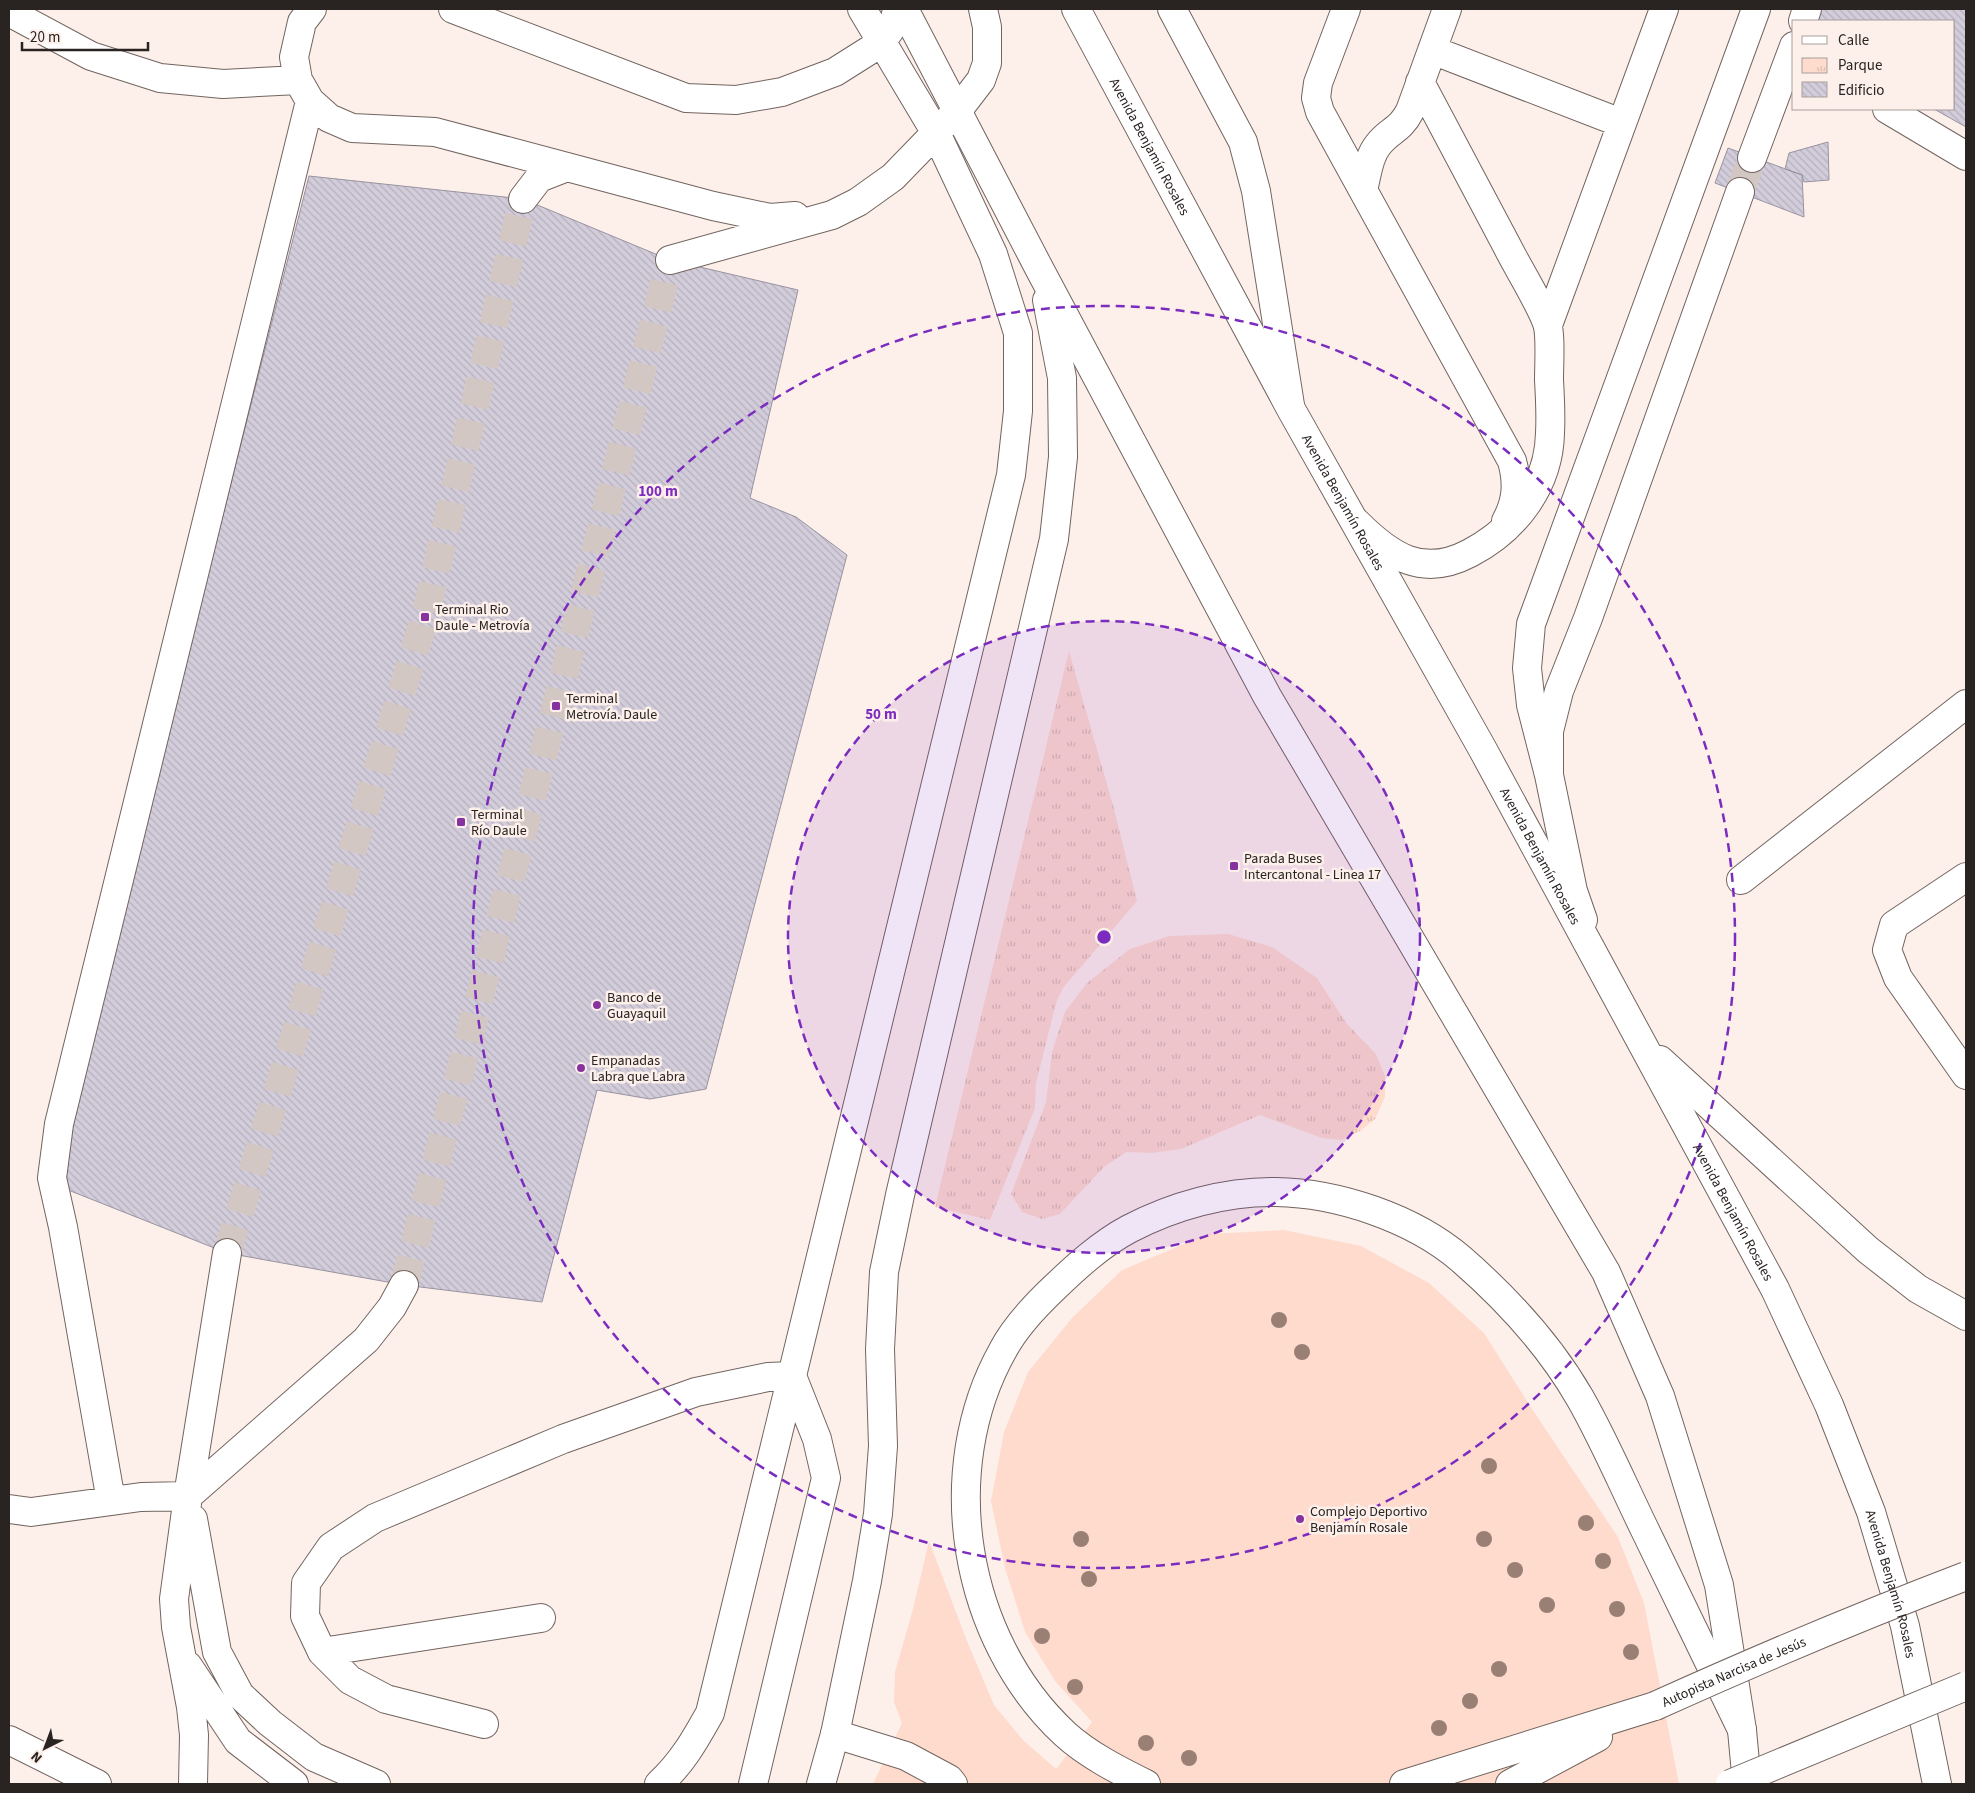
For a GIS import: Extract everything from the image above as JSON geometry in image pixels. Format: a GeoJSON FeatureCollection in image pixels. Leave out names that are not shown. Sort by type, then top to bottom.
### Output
{"type":"FeatureCollection","features":[{"type":"Feature","properties":{"kind":"main road"},"geometry":{"type":"LineString","coordinates":[[312,9],[302,22],[294,57],[304,91],[328,118],[352,128],[435,132],[713,206],[770,218],[832,215]]}},
{"type":"Feature","properties":{"kind":"main road"},"geometry":{"type":"LineString","coordinates":[[453,9],[686,98],[736,100],[782,92],[834,72],[881,43],[894,24],[897,9]]}},
{"type":"Feature","properties":{"kind":"main road"},"geometry":{"type":"LineString","coordinates":[[659,1784],[676,1768],[694,1742],[710,1713],[1012,466],[1018,411],[1018,333],[993,254],[936,133],[862,9]]}},
{"type":"Feature","properties":{"kind":"main road"},"geometry":{"type":"LineString","coordinates":[[904,9],[1040,270],[1267,696],[1606,1272],[1660,1396],[1719,1585],[1742,1730],[1748,1784]]}},
{"type":"Feature","properties":{"kind":"main road"},"geometry":{"type":"LineString","coordinates":[[670,260],[832,215],[858,202],[893,177],[958,110],[981,80],[987,63],[987,27],[983,9]]}},
{"type":"Feature","properties":{"kind":"main road","name":"Avenida Benjamín Rosales"},"geometry":{"type":"LineString","coordinates":[[1076,9],[1292,411],[1482,748],[1775,1289],[1829,1405],[1872,1512],[1905,1626],[1936,1784]]}},
{"type":"Feature","properties":{"kind":"main road"},"geometry":{"type":"LineString","coordinates":[[1346,9],[1318,83],[1316,98],[1320,112],[1512,461],[1516,478],[1516,493],[1512,509],[1505,524],[1493,538]]}},
{"type":"Feature","properties":{"kind":"main road"},"geometry":{"type":"LineString","coordinates":[[1363,190],[1371,157],[1377,145],[1404,123],[1447,9]]}},
{"type":"Feature","properties":{"kind":"main road"},"geometry":{"type":"LineString","coordinates":[[1348,512],[1389,552],[1411,561],[1437,565],[1457,560],[1493,538],[1509,525],[1535,492],[1545,464],[1550,434],[1548,325],[1664,9]]}},
{"type":"Feature","properties":{"kind":"main road"},"geometry":{"type":"LineString","coordinates":[[1595,957],[1573,891],[1549,775],[1531,705],[1527,668],[1531,624],[1756,9]]}},
{"type":"Feature","properties":{"kind":"main road"},"geometry":{"type":"LineString","coordinates":[[9,12],[91,56],[160,78],[304,91]]}},
{"type":"Feature","properties":{"kind":"main road"},"geometry":{"type":"LineString","coordinates":[[1179,16],[1243,142],[1256,191],[1292,411]]}},
{"type":"Feature","properties":{"kind":"main road"},"geometry":{"type":"LineString","coordinates":[[1432,50],[1621,123]]}},
{"type":"Feature","properties":{"kind":"main road"},"geometry":{"type":"LineString","coordinates":[[1752,158],[1792,54]]}},
{"type":"Feature","properties":{"kind":"main road"},"geometry":{"type":"LineString","coordinates":[[1420,82],[1548,325]]}},
{"type":"Feature","properties":{"kind":"main road"},"geometry":{"type":"LineString","coordinates":[[111,1501],[63,1227],[52,1178],[59,1124],[304,91]]}},
{"type":"Feature","properties":{"kind":"main road"},"geometry":{"type":"LineString","coordinates":[[1888,110],[1966,156]]}},
{"type":"Feature","properties":{"kind":"main road"},"geometry":{"type":"LineString","coordinates":[[523,199],[539,178],[567,167]]}},
{"type":"Feature","properties":{"kind":"main road"},"geometry":{"type":"LineString","coordinates":[[1549,775],[1549,730],[1559,691],[1588,618],[1740,192]]}},
{"type":"Feature","properties":{"kind":"main road"},"geometry":{"type":"LineString","coordinates":[[821,1784],[835,1734],[867,1581],[878,1514],[883,1446],[880,1349],[884,1272],[904,1175],[1054,539],[1062,457],[1062,378],[1040,270]]}},
{"type":"Feature","properties":{"kind":"main road"},"geometry":{"type":"LineString","coordinates":[[1741,880],[1966,704]]}},
{"type":"Feature","properties":{"kind":"main road"},"geometry":{"type":"LineString","coordinates":[[1966,877],[1894,925],[1887,950],[1898,978],[1966,1075]]}},
{"type":"Feature","properties":{"kind":"main road"},"geometry":{"type":"LineString","coordinates":[[1644,1046],[1868,1250],[1918,1289],[1966,1316]]}},
{"type":"Feature","properties":{"kind":"main road"},"geometry":{"type":"LineString","coordinates":[[1146,1784],[1108,1766],[1066,1736],[1036,1704],[1006,1656],[980,1596],[968,1545],[966,1498],[970,1446],[982,1395],[1004,1348],[1036,1306],[1080,1263],[1128,1230],[1176,1209],[1227,1196],[1275,1192],[1319,1196],[1369,1208],[1419,1230],[1458,1256],[1494,1290],[1543,1342],[1580,1398],[1742,1730]]}},
{"type":"Feature","properties":{"kind":"main road"},"geometry":{"type":"LineString","coordinates":[[193,1784],[194,1735],[191,1707],[180,1655],[174,1599],[188,1496],[227,1253]]}},
{"type":"Feature","properties":{"kind":"main road"},"geometry":{"type":"LineString","coordinates":[[9,1509],[31,1512],[141,1497],[188,1496],[366,1340],[392,1308],[404,1285]]}},
{"type":"Feature","properties":{"kind":"main road"},"geometry":{"type":"LineString","coordinates":[[484,1724],[386,1699],[350,1680],[322,1652],[305,1616],[306,1583],[331,1547],[375,1518],[563,1439],[696,1392],[768,1377],[792,1376]]}},
{"type":"Feature","properties":{"kind":"main road"},"geometry":{"type":"LineString","coordinates":[[753,1784],[826,1478],[817,1439],[792,1376]]}},
{"type":"Feature","properties":{"kind":"main road"},"geometry":{"type":"LineString","coordinates":[[188,1496],[217,1652],[240,1695],[270,1723],[314,1757],[376,1784]]}},
{"type":"Feature","properties":{"kind":"main road","name":"Autopista Narcisa de Jesús"},"geometry":{"type":"LineString","coordinates":[[1510,1784],[1655,1706],[1764,1657],[1966,1576]]}},
{"type":"Feature","properties":{"kind":"main road"},"geometry":{"type":"LineString","coordinates":[[322,1652],[541,1618]]}},
{"type":"Feature","properties":{"kind":"main road"},"geometry":{"type":"LineString","coordinates":[[180,1655],[238,1741],[294,1784]]}},
{"type":"Feature","properties":{"kind":"main road"},"geometry":{"type":"LineString","coordinates":[[1730,1784],[1786,1759],[1966,1686]]}},
{"type":"Feature","properties":{"kind":"main road"},"geometry":{"type":"LineString","coordinates":[[1404,1784],[1655,1706]]}},
{"type":"Feature","properties":{"kind":"main road"},"geometry":{"type":"LineString","coordinates":[[835,1734],[906,1756],[949,1779],[954,1784]]}},
{"type":"Feature","properties":{"kind":"main road"},"geometry":{"type":"LineString","coordinates":[[1923,1784],[1927,1736]]}},
{"type":"Feature","properties":{"kind":"main road"},"geometry":{"type":"LineString","coordinates":[[9,1740],[97,1784]]}},
{"type":"Feature","properties":{"kind":"green space"},"geometry":{"type":"Polygon","coordinates":[[[1069,651],[1114,809],[1137,901],[1063,988],[1056,1003],[1036,1083],[1035,1108],[990,1220],[935,1207],[1069,651]]]}},
{"type":"Feature","properties":{"kind":"green space"},"geometry":{"type":"Polygon","coordinates":[[[1228,934],[1272,947],[1317,978],[1347,1024],[1376,1054],[1385,1076],[1385,1097],[1375,1119],[1360,1131],[1341,1140],[1322,1138],[1260,1115],[1181,1149],[1152,1153],[1126,1152],[1104,1167],[1060,1214],[1042,1219],[1022,1212],[1011,1194],[1046,1102],[1052,1052],[1065,1012],[1087,983],[1130,949],[1169,936],[1228,934]]]}},
{"type":"Feature","properties":{"kind":"green space","name":"Complejo Deportivo Benjamín Rosale"},"geometry":{"type":"Polygon","coordinates":[[[1284,1230],[1361,1246],[1429,1283],[1484,1333],[1532,1409],[1618,1537],[1644,1603],[1679,1784],[873,1784],[902,1723],[894,1702],[895,1672],[913,1609],[929,1541],[967,1641],[994,1705],[1023,1740],[1056,1769],[1092,1722],[1055,1681],[1025,1632],[1005,1568],[991,1501],[1004,1432],[1028,1372],[1072,1318],[1122,1270],[1208,1234],[1284,1230]]]}},
{"type":"Feature","properties":{"kind":"building"},"geometry":{"type":"Polygon","coordinates":[[[1821,9],[1966,9],[1966,127],[1936,110],[1955,110],[1955,20],[1816,20],[1821,9]]]}},
{"type":"Feature","properties":{"kind":"building"},"geometry":{"type":"Polygon","coordinates":[[[1828,142],[1829,180],[1804,182],[1802,175],[1785,169],[1789,153],[1828,142]]]}},
{"type":"Feature","properties":{"kind":"building"},"geometry":{"type":"Polygon","coordinates":[[[1728,148],[1802,175],[1804,217],[1715,183],[1728,148]]]}},
{"type":"Feature","properties":{"kind":"building","name":"Terminal Río Daule"},"geometry":{"type":"Polygon","coordinates":[[[309,176],[523,199],[670,260],[798,290],[750,498],[796,517],[847,555],[706,1089],[650,1099],[597,1090],[542,1302],[404,1285],[227,1253],[53,1184],[309,176]]]}},
{"type":"Feature","properties":{"kind":"tunnel"},"geometry":{"type":"LineString","coordinates":[[1740,192],[1752,158]]}},
{"type":"Feature","properties":{"kind":"tunnel"},"geometry":{"type":"LineString","coordinates":[[227,1253],[425,617],[523,199]]}},
{"type":"Feature","properties":{"kind":"tunnel"},"geometry":{"type":"LineString","coordinates":[[404,1285],[556,706],[670,260]]}},
{"type":"Feature","properties":{"kind":"place","name":"Terminal Rio Daule - Metrovía"},"geometry":{"type":"Point","coordinates":[425,617]}},
{"type":"Feature","properties":{"kind":"place","name":"Terminal Metrovía. Daule"},"geometry":{"type":"Point","coordinates":[556,706]}},
{"type":"Feature","properties":{"kind":"place","name":"Terminal Río Daule"},"geometry":{"type":"Point","coordinates":[461,822]}},
{"type":"Feature","properties":{"kind":"place","name":"Parada Buses Intercantonal - Linea 17"},"geometry":{"type":"Point","coordinates":[1234,866]}},
{"type":"Feature","properties":{"kind":"place","name":"Banco de Guayaquil"},"geometry":{"type":"Point","coordinates":[597,1005]}},
{"type":"Feature","properties":{"kind":"place","name":"Empanadas Labra que Labra"},"geometry":{"type":"Point","coordinates":[581,1068]}},
{"type":"Feature","properties":{"kind":"place","name":"Complejo Deportivo Benjamín Rosale"},"geometry":{"type":"Point","coordinates":[1300,1519]}}]}
